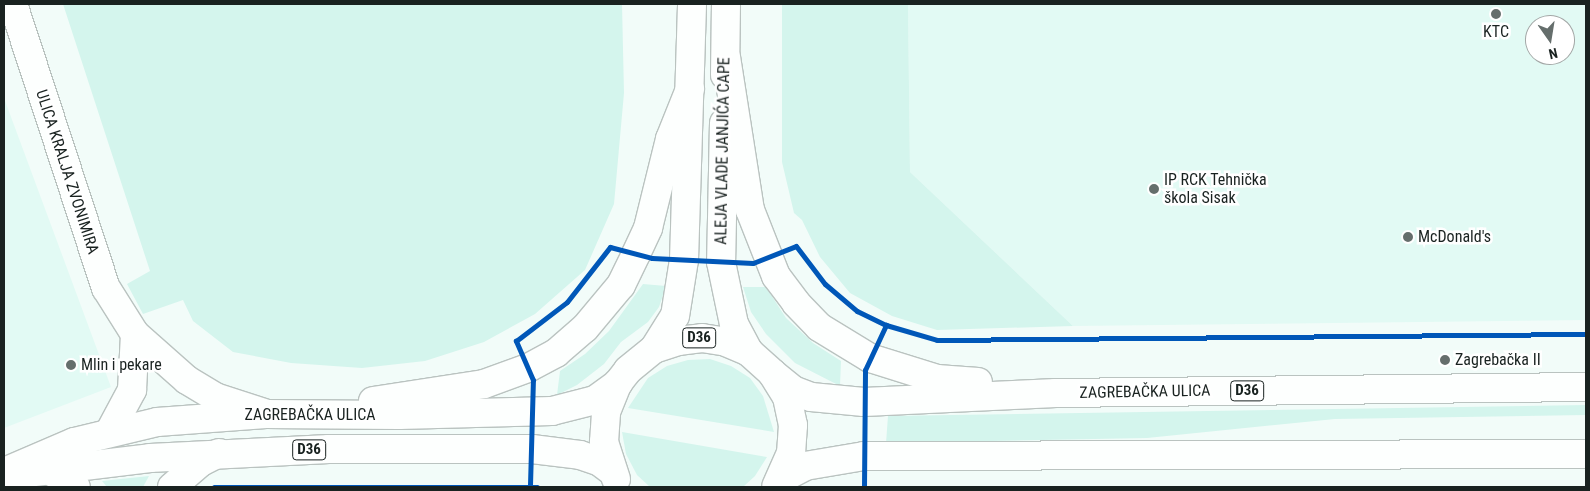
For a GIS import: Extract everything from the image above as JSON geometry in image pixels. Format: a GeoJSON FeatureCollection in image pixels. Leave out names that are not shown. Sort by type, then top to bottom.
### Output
{"type":"FeatureCollection","features":[{"type":"Feature","properties":{"kind":"main road","name":"ULICA KRALJA ZVONIMIRA"},"geometry":{"type":"LineString","coordinates":[[13,4],[106,288],[135,334],[187,380],[215,397],[266,414]]}},
{"type":"Feature","properties":{"kind":"main road"},"geometry":{"type":"LineString","coordinates":[[654,349],[675,316],[680,294],[690,89],[692,4]]}},
{"type":"Feature","properties":{"kind":"main road","name":"ALEJA VLADE JANJIĆA CAPE"},"geometry":{"type":"LineString","coordinates":[[726,4],[721,262],[734,324],[749,352]]}},
{"type":"Feature","properties":{"kind":"main road"},"geometry":{"type":"LineString","coordinates":[[726,57],[750,210],[776,276],[819,327],[870,358],[891,367],[937,379],[1001,384],[1056,393]]}},
{"type":"Feature","properties":{"kind":"main road"},"geometry":{"type":"LineString","coordinates":[[338,414],[364,402],[484,384],[528,368],[556,353],[585,328],[621,284],[648,228],[670,139],[690,89]]}},
{"type":"Feature","properties":{"kind":"main road"},"geometry":{"type":"LineString","coordinates":[[110,432],[132,390],[135,334]]}},
{"type":"Feature","properties":{"kind":"main road","name":"D36"},"geometry":{"type":"LineString","coordinates":[[617,479],[604,442],[606,412],[618,383],[634,364],[654,349],[678,340],[702,338],[726,342],[749,352],[772,373],[787,397],[793,425],[791,453],[778,483]]}},
{"type":"Feature","properties":{"kind":"main road","name":"ZAGREBAČKA ULICA"},"geometry":{"type":"LineString","coordinates":[[772,373],[793,390],[811,397],[864,402],[1056,393],[1586,387]]}},
{"type":"Feature","properties":{"kind":"main road","name":"ZAGREBAČKA ULICA"},"geometry":{"type":"LineString","coordinates":[[4,474],[35,457],[110,432],[200,417],[266,414],[552,412],[595,400],[618,383]]}},
{"type":"Feature","properties":{"kind":"main road","name":"ZAGREBAČKA ULICA"},"geometry":{"type":"LineString","coordinates":[[4,474],[52,472],[220,453],[532,449],[580,455],[600,462],[617,479]]}},
{"type":"Feature","properties":{"kind":"main road"},"geometry":{"type":"LineString","coordinates":[[172,487],[201,462],[220,453]]}},
{"type":"Feature","properties":{"kind":"main road","name":"D36"},"geometry":{"type":"LineString","coordinates":[[778,483],[805,466],[864,456],[1586,454]]}},
{"type":"Feature","properties":{"kind":"main road"},"geometry":{"type":"LineString","coordinates":[[52,472],[76,487]]}},
{"type":"Feature","properties":{"kind":"shaded area"},"geometry":{"type":"Polygon","coordinates":[[[63,4],[622,4],[624,93],[614,204],[585,270],[535,314],[484,342],[425,361],[362,368],[291,363],[233,352],[193,321],[183,300],[143,314],[127,284],[150,271],[63,4]]]}},
{"type":"Feature","properties":{"kind":"shaded area"},"geometry":{"type":"Polygon","coordinates":[[[782,4],[908,4],[910,172],[1073,326],[937,330],[892,316],[850,293],[820,257],[802,220],[794,213],[782,162],[782,4]]]}},
{"type":"Feature","properties":{"kind":"shaded area"},"geometry":{"type":"Polygon","coordinates":[[[908,4],[1586,4],[1586,320],[1073,326],[910,172],[908,4]]]}},
{"type":"Feature","properties":{"kind":"shaded area","name":"Mlin i pekare"},"geometry":{"type":"Polygon","coordinates":[[[4,98],[111,387],[4,428],[4,98]]]}},
{"type":"Feature","properties":{"kind":"shaded area"},"geometry":{"type":"Polygon","coordinates":[[[643,284],[666,286],[659,307],[648,322],[621,342],[604,364],[577,385],[557,395],[560,371],[585,354],[609,331],[643,284]]]}},
{"type":"Feature","properties":{"kind":"shaded area"},"geometry":{"type":"Polygon","coordinates":[[[743,287],[766,287],[786,318],[813,343],[841,361],[840,386],[795,363],[766,334],[751,312],[743,287]]]}},
{"type":"Feature","properties":{"kind":"shaded area"},"geometry":{"type":"Polygon","coordinates":[[[710,359],[731,366],[750,378],[763,396],[774,432],[628,408],[648,378],[667,366],[688,360],[710,359]]]}},
{"type":"Feature","properties":{"kind":"shaded area"},"geometry":{"type":"Polygon","coordinates":[[[1586,405],[1586,415],[1335,419],[1147,438],[886,443],[888,416],[1586,405]]]}},
{"type":"Feature","properties":{"kind":"shaded area"},"geometry":{"type":"Polygon","coordinates":[[[622,432],[767,457],[755,476],[743,487],[650,487],[637,475],[626,454],[622,432]]]}},
{"type":"Feature","properties":{"kind":"shaded area"},"geometry":{"type":"Polygon","coordinates":[[[149,476],[143,487],[107,487],[102,481],[149,476]]]}},
{"type":"Feature","properties":{"kind":"cycle path"},"geometry":{"type":"LineString","coordinates":[[530,485],[533,380],[516,341],[567,302],[610,247],[652,258],[753,263],[796,246],[825,284],[857,311],[886,325],[937,340],[1586,334]]}},
{"type":"Feature","properties":{"kind":"cycle path"},"geometry":{"type":"LineString","coordinates":[[864,487],[865,370],[886,325]]}},
{"type":"Feature","properties":{"kind":"cycle path"},"geometry":{"type":"LineString","coordinates":[[214,487],[537,487]]}},
{"type":"Feature","properties":{"kind":"place","name":"KTC"},"geometry":{"type":"Point","coordinates":[1496,14]}},
{"type":"Feature","properties":{"kind":"place","name":"IP RCK Tehnička škola Sisak"},"geometry":{"type":"Point","coordinates":[1154,189]}},
{"type":"Feature","properties":{"kind":"place","name":"McDonald's"},"geometry":{"type":"Point","coordinates":[1408,237]}},
{"type":"Feature","properties":{"kind":"place","name":"Zagrebačka II"},"geometry":{"type":"Point","coordinates":[1445,360]}},
{"type":"Feature","properties":{"kind":"place","name":"Mlin i pekare"},"geometry":{"type":"Point","coordinates":[71,365]}}]}
